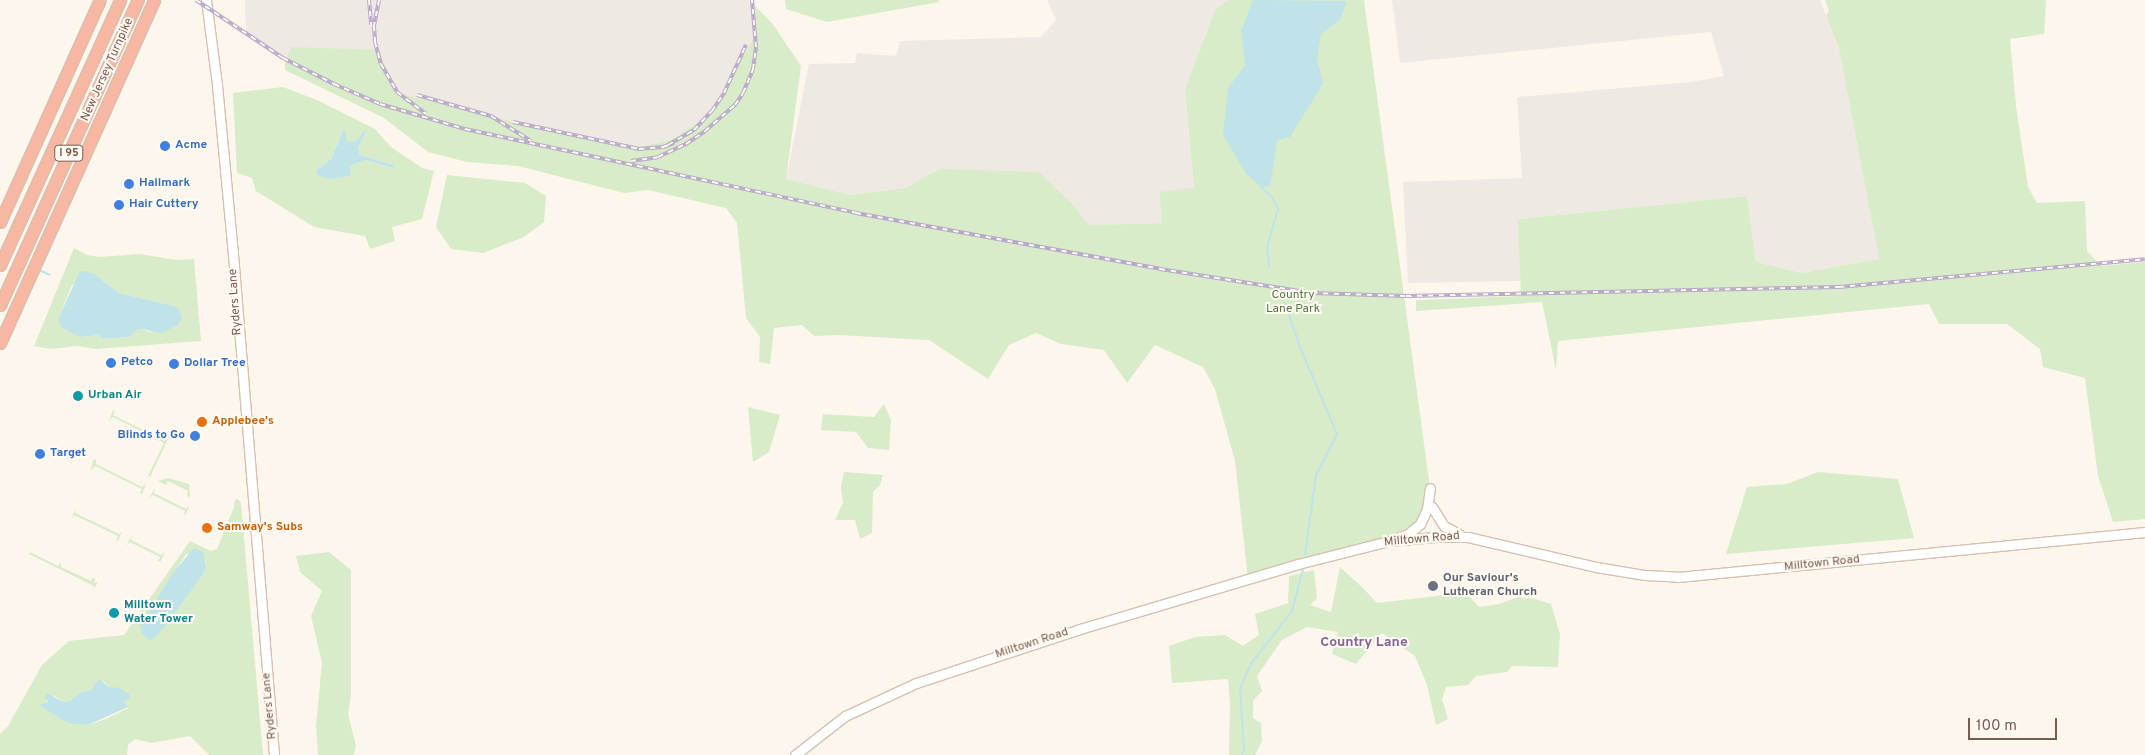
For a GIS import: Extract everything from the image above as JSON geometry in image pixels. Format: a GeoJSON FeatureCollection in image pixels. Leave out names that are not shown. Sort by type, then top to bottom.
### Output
{"type":"FeatureCollection","features":[{"type":"Feature","properties":{"kind":"highway","name":"I 95"},"geometry":{"type":"LineString","coordinates":[[0,222],[100,0]]}},
{"type":"Feature","properties":{"kind":"highway","name":"New Jersey Turnpike"},"geometry":{"type":"LineString","coordinates":[[0,265],[120,0]]}},
{"type":"Feature","properties":{"kind":"highway","name":"New Jersey Turnpike"},"geometry":{"type":"LineString","coordinates":[[0,305],[138,0]]}},
{"type":"Feature","properties":{"kind":"highway","name":"New Jersey Turnpike"},"geometry":{"type":"LineString","coordinates":[[0,343],[154,0]]}},
{"type":"Feature","properties":{"kind":"street","name":"Ryders Lane"},"geometry":{"type":"LineString","coordinates":[[206,0],[217,85],[233,254],[274,755]]}},
{"type":"Feature","properties":{"kind":"street"},"geometry":{"type":"LineString","coordinates":[[1389,542],[1408,534],[1420,524],[1427,509],[1430,488]]}},
{"type":"Feature","properties":{"kind":"street"},"geometry":{"type":"LineString","coordinates":[[1432,507],[1440,522],[1449,531],[1468,537]]}},
{"type":"Feature","properties":{"kind":"street","name":"Milltown Road"},"geometry":{"type":"LineString","coordinates":[[795,755],[845,716],[916,683],[1108,620],[1298,564],[1389,542],[1435,537],[1468,537],[1596,567],[1645,575],[1678,577],[2145,532]]}},
{"type":"Feature","properties":{"kind":"shaded area"},"geometry":{"type":"Polygon","coordinates":[[[245,0],[755,0],[757,31],[713,112],[673,139],[629,149],[396,93],[291,47],[285,60],[246,33],[245,0]]]}},
{"type":"Feature","properties":{"kind":"shaded area"},"geometry":{"type":"Polygon","coordinates":[[[1047,0],[1229,0],[1215,11],[1185,89],[1194,189],[1163,223],[1089,225],[1073,205],[939,169],[905,188],[850,195],[786,179],[809,64],[855,63],[857,53],[896,56],[900,41],[1041,37],[1056,20],[1047,0]]]}},
{"type":"Feature","properties":{"kind":"shaded area"},"geometry":{"type":"Polygon","coordinates":[[[1392,0],[1820,0],[1839,49],[1879,259],[1802,273],[1756,262],[1747,196],[1518,219],[1521,281],[1408,283],[1403,182],[1522,178],[1517,97],[1691,82],[1724,76],[1711,32],[1400,63],[1392,0]]]}},
{"type":"Feature","properties":{"kind":"green space"},"geometry":{"type":"Polygon","coordinates":[[[785,0],[939,0],[939,2],[827,22],[786,9],[785,0]]]}},
{"type":"Feature","properties":{"kind":"green space","name":"Country Lane Park"},"geometry":{"type":"Polygon","coordinates":[[[1229,0],[1364,0],[1430,488],[1427,509],[1408,534],[1248,579],[1235,461],[1215,389],[1203,367],[1155,345],[1127,383],[1104,350],[1061,344],[1036,333],[1009,345],[988,379],[929,340],[839,335],[814,336],[802,325],[774,328],[770,364],[759,362],[760,337],[746,318],[737,223],[726,208],[648,190],[624,193],[518,166],[467,162],[428,152],[384,118],[285,70],[285,60],[291,47],[379,50],[396,93],[629,149],[673,139],[713,112],[757,31],[755,6],[772,23],[801,66],[786,179],[850,195],[905,188],[939,169],[1039,172],[1073,205],[1089,225],[1162,223],[1160,192],[1194,188],[1185,89],[1215,10],[1229,0]]]}},
{"type":"Feature","properties":{"kind":"green space"},"geometry":{"type":"Polygon","coordinates":[[[1825,0],[2046,0],[2044,34],[2010,39],[2016,106],[2028,187],[2037,203],[2085,201],[2087,251],[2101,266],[2145,262],[2145,519],[2113,522],[2098,476],[2085,378],[2043,367],[2040,349],[2007,324],[1939,324],[1929,304],[1558,341],[1556,370],[1542,302],[1416,311],[1416,300],[1521,296],[1518,219],[1747,196],[1756,262],[1802,273],[1879,259],[1839,49],[1826,15],[1829,11],[1825,0]]]}},
{"type":"Feature","properties":{"kind":"green space"},"geometry":{"type":"Polygon","coordinates":[[[283,87],[317,100],[375,129],[391,147],[422,168],[434,171],[422,219],[392,227],[395,241],[370,249],[365,236],[314,227],[256,191],[252,178],[237,173],[233,93],[283,87]],[[343,129],[331,159],[317,170],[350,175],[350,166],[365,160],[393,168],[394,165],[360,155],[358,148],[366,132],[357,141],[347,143],[343,129]]]}},
{"type":"Feature","properties":{"kind":"green space"},"geometry":{"type":"Polygon","coordinates":[[[447,175],[525,183],[546,196],[544,222],[524,237],[483,253],[451,249],[436,227],[447,175]]]}},
{"type":"Feature","properties":{"kind":"green space"},"geometry":{"type":"Polygon","coordinates":[[[74,248],[87,255],[100,257],[140,254],[176,260],[194,259],[201,341],[96,349],[77,346],[51,349],[34,346],[74,248]],[[103,280],[72,285],[58,319],[81,337],[98,335],[102,339],[129,337],[137,330],[143,329],[150,332],[174,306],[119,293],[103,280]]]}},
{"type":"Feature","properties":{"kind":"green space"},"geometry":{"type":"Polygon","coordinates":[[[884,404],[891,420],[889,450],[868,448],[856,432],[821,430],[823,414],[874,417],[884,404]]]}},
{"type":"Feature","properties":{"kind":"green space"},"geometry":{"type":"Polygon","coordinates":[[[748,407],[780,415],[769,452],[753,462],[748,407]]]}},
{"type":"Feature","properties":{"kind":"green space"},"geometry":{"type":"Polygon","coordinates":[[[113,410],[115,411],[113,415],[165,441],[169,437],[150,477],[148,476],[164,443],[113,417],[109,421],[113,410]]]}},
{"type":"Feature","properties":{"kind":"green space"},"geometry":{"type":"Polygon","coordinates":[[[96,459],[96,464],[142,487],[146,484],[142,494],[140,493],[142,489],[95,466],[91,470],[93,460],[96,459]]]}},
{"type":"Feature","properties":{"kind":"green space"},"geometry":{"type":"Polygon","coordinates":[[[844,472],[883,475],[880,485],[873,492],[872,533],[860,539],[855,520],[835,520],[843,503],[841,487],[844,472]]]}},
{"type":"Feature","properties":{"kind":"green space"},"geometry":{"type":"Polygon","coordinates":[[[1818,472],[1898,479],[1914,538],[1726,554],[1747,487],[1787,484],[1818,472]]]}},
{"type":"Feature","properties":{"kind":"green space"},"geometry":{"type":"Polygon","coordinates":[[[168,478],[189,484],[190,498],[187,496],[188,491],[168,481],[166,485],[158,481],[168,478]]]}},
{"type":"Feature","properties":{"kind":"green space"},"geometry":{"type":"Polygon","coordinates":[[[155,488],[154,493],[186,509],[190,505],[185,516],[185,511],[153,495],[149,499],[155,488]]]}},
{"type":"Feature","properties":{"kind":"green space"},"geometry":{"type":"Polygon","coordinates":[[[238,499],[241,503],[263,755],[209,755],[190,736],[151,743],[135,739],[128,745],[127,755],[0,755],[0,734],[8,726],[42,665],[69,641],[124,635],[190,541],[211,551],[217,549],[235,500],[238,499]],[[186,554],[141,625],[154,638],[202,576],[206,567],[205,560],[186,554]],[[103,681],[91,690],[81,692],[70,701],[63,702],[53,695],[49,702],[40,705],[72,724],[88,725],[106,719],[128,708],[124,701],[103,681]]]}},
{"type":"Feature","properties":{"kind":"green space"},"geometry":{"type":"Polygon","coordinates":[[[76,508],[75,513],[119,534],[122,531],[118,541],[116,540],[118,536],[74,515],[71,519],[76,508]]]}},
{"type":"Feature","properties":{"kind":"green space"},"geometry":{"type":"Polygon","coordinates":[[[132,535],[131,540],[161,555],[165,552],[161,561],[158,561],[160,557],[130,542],[126,546],[132,535]]]}},
{"type":"Feature","properties":{"kind":"green space"},"geometry":{"type":"Polygon","coordinates":[[[30,552],[58,566],[61,562],[61,567],[91,581],[95,578],[94,583],[98,582],[93,590],[94,586],[29,554],[30,552]]]}},
{"type":"Feature","properties":{"kind":"green space"},"geometry":{"type":"Polygon","coordinates":[[[329,552],[351,570],[351,695],[348,714],[356,746],[354,755],[318,755],[316,726],[322,663],[311,616],[322,591],[300,572],[296,556],[329,552]]]}},
{"type":"Feature","properties":{"kind":"green space"},"geometry":{"type":"Polygon","coordinates":[[[1340,567],[1377,603],[1445,595],[1470,597],[1479,607],[1499,604],[1518,597],[1535,599],[1551,604],[1560,634],[1558,667],[1512,666],[1507,672],[1476,676],[1468,685],[1446,687],[1442,699],[1448,719],[1436,725],[1427,685],[1415,656],[1382,633],[1356,664],[1332,654],[1338,632],[1307,627],[1282,640],[1257,676],[1262,691],[1253,701],[1253,718],[1261,723],[1262,741],[1255,755],[1229,755],[1230,704],[1228,679],[1172,683],[1169,646],[1195,637],[1225,635],[1243,646],[1259,635],[1255,614],[1288,603],[1289,576],[1314,570],[1317,598],[1310,605],[1331,612],[1340,567]]]}},
{"type":"Feature","properties":{"kind":"water"},"geometry":{"type":"Polygon","coordinates":[[[1253,0],[1347,1],[1340,20],[1321,34],[1317,58],[1323,84],[1290,137],[1277,140],[1270,187],[1260,186],[1246,174],[1223,135],[1228,88],[1245,65],[1241,31],[1253,0]]]}},
{"type":"Feature","properties":{"kind":"water"},"geometry":{"type":"Polygon","coordinates":[[[344,128],[347,142],[357,141],[364,130],[366,132],[358,148],[360,155],[394,165],[393,168],[365,160],[350,166],[350,176],[328,179],[317,175],[317,170],[331,159],[344,128]]]}},
{"type":"Feature","properties":{"kind":"water"},"geometry":{"type":"Polygon","coordinates":[[[80,271],[96,275],[119,293],[174,306],[179,310],[182,318],[178,325],[161,333],[143,329],[137,330],[129,337],[102,339],[98,335],[81,337],[62,327],[58,319],[80,271]]]}},
{"type":"Feature","properties":{"kind":"water"},"geometry":{"type":"Polygon","coordinates":[[[194,548],[203,552],[206,567],[202,576],[162,630],[149,640],[142,633],[140,625],[173,573],[194,548]]]}},
{"type":"Feature","properties":{"kind":"water"},"geometry":{"type":"Polygon","coordinates":[[[99,679],[109,687],[120,688],[129,694],[130,698],[124,701],[128,707],[88,725],[72,724],[39,705],[49,702],[45,697],[47,693],[63,702],[70,701],[81,692],[91,690],[99,679]]]}},
{"type":"Feature","properties":{"kind":"waterway"},"geometry":{"type":"LineString","coordinates":[[1260,186],[1272,197],[1278,209],[1267,247],[1269,266]]}},
{"type":"Feature","properties":{"kind":"waterway"},"geometry":{"type":"LineString","coordinates":[[37,269],[50,275]]}},
{"type":"Feature","properties":{"kind":"waterway"},"geometry":{"type":"LineString","coordinates":[[1285,303],[1300,347],[1337,434],[1316,475],[1305,555]]}},
{"type":"Feature","properties":{"kind":"waterway"},"geometry":{"type":"LineString","coordinates":[[1242,755],[1244,750],[1240,688],[1251,664],[1292,611],[1303,569]]}},
{"type":"Feature","properties":{"kind":"railway"},"geometry":{"type":"LineString","coordinates":[[196,0],[283,58],[334,84],[380,104],[465,129],[856,213],[1160,269],[1312,293],[1406,296],[1839,287],[2145,259]]}},
{"type":"Feature","properties":{"kind":"railway"},"geometry":{"type":"LineString","coordinates":[[369,0],[371,25]]}},
{"type":"Feature","properties":{"kind":"railway"},"geometry":{"type":"LineString","coordinates":[[379,0],[374,26],[375,42],[381,64],[397,92],[426,114]]}},
{"type":"Feature","properties":{"kind":"railway"},"geometry":{"type":"LineString","coordinates":[[631,161],[658,157],[686,144],[705,131],[735,105],[743,93],[753,69],[756,47],[752,0]]}},
{"type":"Feature","properties":{"kind":"railway"},"geometry":{"type":"LineString","coordinates":[[668,145],[694,130],[712,111],[724,93],[746,45]]}},
{"type":"Feature","properties":{"kind":"railway"},"geometry":{"type":"LineString","coordinates":[[417,95],[491,116],[531,141]]}},
{"type":"Feature","properties":{"kind":"railway"},"geometry":{"type":"LineString","coordinates":[[513,122],[639,149],[663,147],[674,143]]}},
{"type":"Feature","properties":{"kind":"place","name":"Acme"},"geometry":{"type":"Point","coordinates":[165,146]}},
{"type":"Feature","properties":{"kind":"place","name":"Hallmark"},"geometry":{"type":"Point","coordinates":[129,184]}},
{"type":"Feature","properties":{"kind":"place","name":"Hair Cuttery"},"geometry":{"type":"Point","coordinates":[119,205]}},
{"type":"Feature","properties":{"kind":"place","name":"Petco"},"geometry":{"type":"Point","coordinates":[111,363]}},
{"type":"Feature","properties":{"kind":"place","name":"Dollar Tree"},"geometry":{"type":"Point","coordinates":[174,364]}},
{"type":"Feature","properties":{"kind":"place","name":"Urban Air"},"geometry":{"type":"Point","coordinates":[78,396]}},
{"type":"Feature","properties":{"kind":"place","name":"Applebee's"},"geometry":{"type":"Point","coordinates":[202,422]}},
{"type":"Feature","properties":{"kind":"place","name":"Blinds to Go"},"geometry":{"type":"Point","coordinates":[195,436]}},
{"type":"Feature","properties":{"kind":"place","name":"Target"},"geometry":{"type":"Point","coordinates":[40,454]}},
{"type":"Feature","properties":{"kind":"place","name":"Samway's Subs"},"geometry":{"type":"Point","coordinates":[207,528]}},
{"type":"Feature","properties":{"kind":"place","name":"Our Saviour's Lutheran Church"},"geometry":{"type":"Point","coordinates":[1433,586]}},
{"type":"Feature","properties":{"kind":"place","name":"Milltown Water Tower"},"geometry":{"type":"Point","coordinates":[114,613]}},
{"type":"Feature","properties":{"kind":"district","name":"Country Lane"},"geometry":{"type":"Point","coordinates":[1364,643]}}]}
